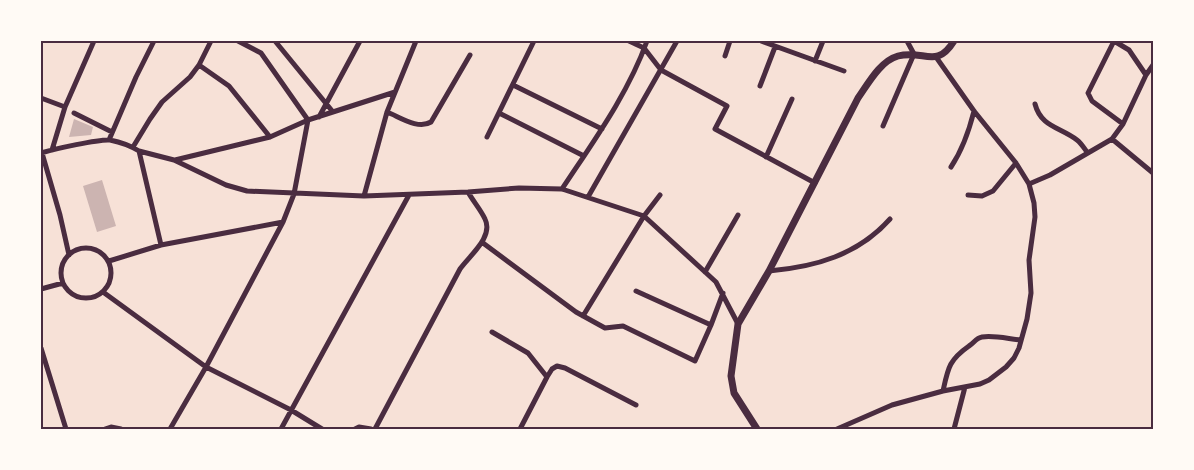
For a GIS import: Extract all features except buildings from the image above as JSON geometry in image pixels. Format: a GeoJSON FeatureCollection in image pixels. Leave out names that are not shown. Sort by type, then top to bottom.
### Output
{"type":"FeatureCollection","features":[{"type":"Feature","properties":{"kind":"street"},"geometry":{"type":"LineString","coordinates":[[52,150],[66,107],[94,41]]}},
{"type":"Feature","properties":{"kind":"street"},"geometry":{"type":"LineString","coordinates":[[109,140],[154,41]]}},
{"type":"Feature","properties":{"kind":"street"},"geometry":{"type":"LineString","coordinates":[[134,147],[162,102],[190,77],[212,41]]}},
{"type":"Feature","properties":{"kind":"street"},"geometry":{"type":"LineString","coordinates":[[170,429],[206,367],[283,222],[294,194],[308,120],[261,53],[238,41]]}},
{"type":"Feature","properties":{"kind":"street"},"geometry":{"type":"LineString","coordinates":[[275,41],[333,112]]}},
{"type":"Feature","properties":{"kind":"street"},"geometry":{"type":"LineString","coordinates":[[319,117],[360,41]]}},
{"type":"Feature","properties":{"kind":"street"},"geometry":{"type":"LineString","coordinates":[[364,196],[387,112],[416,41]]}},
{"type":"Feature","properties":{"kind":"street"},"geometry":{"type":"LineString","coordinates":[[487,137],[534,41]]}},
{"type":"Feature","properties":{"kind":"street"},"geometry":{"type":"LineString","coordinates":[[629,41],[644,48],[661,70],[727,106],[714,129],[816,184]]}},
{"type":"Feature","properties":{"kind":"street"},"geometry":{"type":"LineString","coordinates":[[562,189],[602,129],[627,84],[647,41]]}},
{"type":"Feature","properties":{"kind":"street"},"geometry":{"type":"LineString","coordinates":[[588,197],[677,41]]}},
{"type":"Feature","properties":{"kind":"street"},"geometry":{"type":"LineString","coordinates":[[725,56],[730,41]]}},
{"type":"Feature","properties":{"kind":"street"},"geometry":{"type":"LineString","coordinates":[[761,41],[844,71]]}},
{"type":"Feature","properties":{"kind":"street"},"geometry":{"type":"LineString","coordinates":[[815,61],[823,41]]}},
{"type":"Feature","properties":{"kind":"street"},"geometry":{"type":"LineString","coordinates":[[907,41],[914,54]]}},
{"type":"Feature","properties":{"kind":"street"},"geometry":{"type":"LineString","coordinates":[[757,429],[734,393],[731,376],[738,324],[816,184],[858,98],[872,78],[884,64],[896,56],[914,54],[936,57],[947,52],[954,41]]}},
{"type":"Feature","properties":{"kind":"street"},"geometry":{"type":"LineString","coordinates":[[1124,124],[1092,101],[1088,93],[1114,41],[1129,50],[1146,75]]}},
{"type":"Feature","properties":{"kind":"street"},"geometry":{"type":"LineString","coordinates":[[760,86],[776,46]]}},
{"type":"Feature","properties":{"kind":"street"},"geometry":{"type":"LineString","coordinates":[[882,126],[914,54]]}},
{"type":"Feature","properties":{"kind":"street"},"geometry":{"type":"LineString","coordinates":[[387,112],[418,125],[425,126],[431,122],[470,55]]}},
{"type":"Feature","properties":{"kind":"street"},"geometry":{"type":"LineString","coordinates":[[838,429],[892,405],[989,380],[1014,358],[1028,319],[1031,293],[1028,260],[1035,217],[1034,203],[1029,184],[1016,163],[974,111],[936,57]]}},
{"type":"Feature","properties":{"kind":"street"},"geometry":{"type":"LineString","coordinates":[[199,65],[229,86],[270,137]]}},
{"type":"Feature","properties":{"kind":"street"},"geometry":{"type":"LineString","coordinates":[[1029,184],[1050,175],[1112,138],[1124,124],[1146,75],[1153,65]]}},
{"type":"Feature","properties":{"kind":"street"},"geometry":{"type":"LineString","coordinates":[[513,85],[602,129]]}},
{"type":"Feature","properties":{"kind":"street"},"geometry":{"type":"LineString","coordinates":[[174,160],[270,137],[308,120],[395,92]]}},
{"type":"Feature","properties":{"kind":"street"},"geometry":{"type":"LineString","coordinates":[[41,98],[66,107]]}},
{"type":"Feature","properties":{"kind":"street"},"geometry":{"type":"LineString","coordinates":[[766,156],[792,99]]}},
{"type":"Feature","properties":{"kind":"street"},"geometry":{"type":"LineString","coordinates":[[1035,104],[1037,112],[1041,117],[1075,139],[1087,152]]}},
{"type":"Feature","properties":{"kind":"street"},"geometry":{"type":"LineString","coordinates":[[951,167],[961,153],[974,111]]}},
{"type":"Feature","properties":{"kind":"street"},"geometry":{"type":"LineString","coordinates":[[74,113],[112,132]]}},
{"type":"Feature","properties":{"kind":"street"},"geometry":{"type":"LineString","coordinates":[[498,113],[584,156]]}},
{"type":"Feature","properties":{"kind":"street"},"geometry":{"type":"LineString","coordinates":[[1112,138],[1153,173]]}},
{"type":"Feature","properties":{"kind":"street"},"geometry":{"type":"LineString","coordinates":[[69,255],[60,215],[41,153],[109,140],[174,160],[226,185],[247,190],[294,194],[364,196],[520,188],[562,189],[644,216],[716,282],[738,324]]}},
{"type":"Feature","properties":{"kind":"street"},"geometry":{"type":"LineString","coordinates":[[140,151],[161,245]]}},
{"type":"Feature","properties":{"kind":"street"},"geometry":{"type":"LineString","coordinates":[[968,195],[982,196],[993,191],[1016,163]]}},
{"type":"Feature","properties":{"kind":"street"},"geometry":{"type":"LineString","coordinates":[[375,429],[460,269],[470,255],[483,243],[487,229],[486,220],[468,192]]}},
{"type":"Feature","properties":{"kind":"street"},"geometry":{"type":"LineString","coordinates":[[281,429],[409,195]]}},
{"type":"Feature","properties":{"kind":"street"},"geometry":{"type":"LineString","coordinates":[[583,316],[644,216],[660,195]]}},
{"type":"Feature","properties":{"kind":"street"},"geometry":{"type":"LineString","coordinates":[[705,272],[738,215]]}},
{"type":"Feature","properties":{"kind":"street"},"geometry":{"type":"LineString","coordinates":[[769,271],[806,266],[831,259],[858,245],[882,229],[890,220]]}},
{"type":"Feature","properties":{"kind":"street"},"geometry":{"type":"LineString","coordinates":[[109,261],[161,245],[283,222]]}},
{"type":"Feature","properties":{"kind":"street"},"geometry":{"type":"LineString","coordinates":[[483,243],[583,316],[605,328],[623,326],[695,361],[723,293]]}},
{"type":"Feature","properties":{"kind":"street"},"geometry":{"type":"LineString","coordinates":[[90,248],[104,255],[109,261],[111,269],[109,286],[93,298],[81,298],[70,293],[63,283],[61,268],[69,255],[75,250],[90,248]]}},
{"type":"Feature","properties":{"kind":"street"},"geometry":{"type":"LineString","coordinates":[[41,289],[63,283]]}},
{"type":"Feature","properties":{"kind":"street"},"geometry":{"type":"LineString","coordinates":[[103,292],[206,367],[292,410],[322,429]]}},
{"type":"Feature","properties":{"kind":"street"},"geometry":{"type":"LineString","coordinates":[[636,292],[711,325]]}},
{"type":"Feature","properties":{"kind":"street"},"geometry":{"type":"LineString","coordinates":[[492,332],[522,348],[547,377]]}},
{"type":"Feature","properties":{"kind":"street"},"geometry":{"type":"LineString","coordinates":[[943,391],[946,375],[952,360],[959,352],[976,340],[985,337],[1021,340]]}},
{"type":"Feature","properties":{"kind":"street"},"geometry":{"type":"LineString","coordinates":[[41,348],[66,429]]}},
{"type":"Feature","properties":{"kind":"street"},"geometry":{"type":"LineString","coordinates":[[520,429],[547,377],[552,369],[557,366],[636,405]]}},
{"type":"Feature","properties":{"kind":"street"},"geometry":{"type":"LineString","coordinates":[[954,429],[965,387]]}},
{"type":"Feature","properties":{"kind":"street"},"geometry":{"type":"LineString","coordinates":[[105,429],[120,429]]}},
{"type":"Feature","properties":{"kind":"street"},"geometry":{"type":"LineString","coordinates":[[355,429],[371,429]]}}]}
